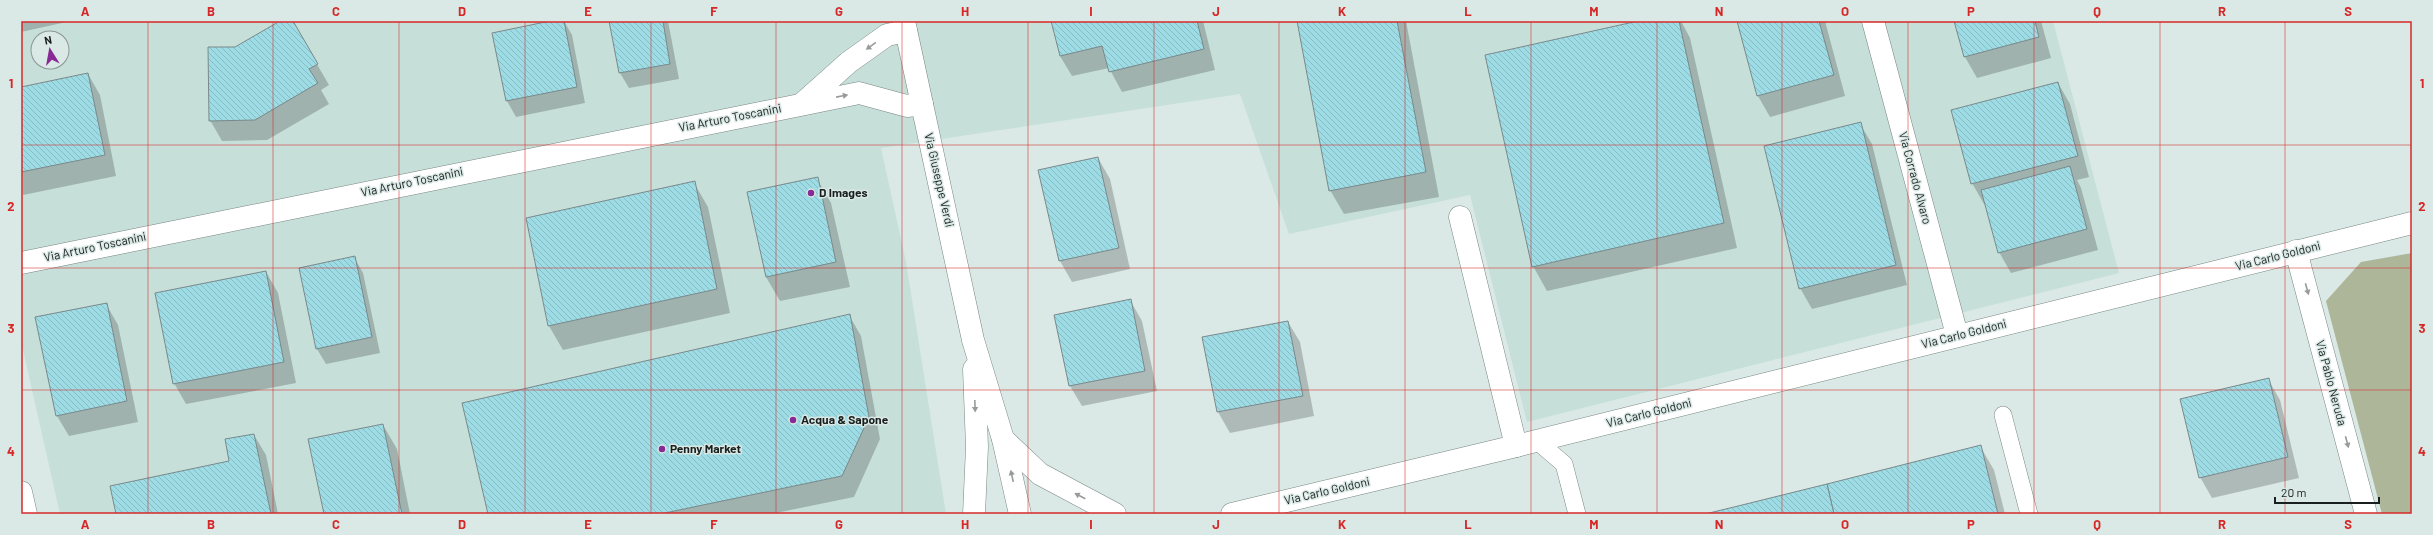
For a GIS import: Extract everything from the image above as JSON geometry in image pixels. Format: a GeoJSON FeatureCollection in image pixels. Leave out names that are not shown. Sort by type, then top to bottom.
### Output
{"type":"FeatureCollection","features":[{"type":"Feature","properties":{"kind":"street","name":"Via Corrado Alvaro"},"geometry":{"type":"LineString","coordinates":[[1873,21],[1957,335]]}},
{"type":"Feature","properties":{"kind":"street"},"geometry":{"type":"LineString","coordinates":[[803,103],[849,62],[887,35],[905,26]]}},
{"type":"Feature","properties":{"kind":"street","name":"Via Giuseppe Verdi"},"geometry":{"type":"LineString","coordinates":[[905,26],[973,340],[1003,439],[1020,514]]}},
{"type":"Feature","properties":{"kind":"street","name":"Via Arturo Toscanini"},"geometry":{"type":"LineString","coordinates":[[21,263],[803,103],[859,93],[906,106],[922,104]]}},
{"type":"Feature","properties":{"kind":"street"},"geometry":{"type":"LineString","coordinates":[[1460,217],[1516,446]]}},
{"type":"Feature","properties":{"kind":"street","name":"Via Carlo Goldoni"},"geometry":{"type":"LineString","coordinates":[[1232,514],[1516,446],[1957,335],[2412,223]]}},
{"type":"Feature","properties":{"kind":"street","name":"Via Pablo Neruda"},"geometry":{"type":"LineString","coordinates":[[2296,251],[2366,514]]}},
{"type":"Feature","properties":{"kind":"street","name":"Via Giuseppe Verdi"},"geometry":{"type":"LineString","coordinates":[[973,340],[976,447],[974,514]]}},
{"type":"Feature","properties":{"kind":"street"},"geometry":{"type":"LineString","coordinates":[[1003,439],[1040,474],[1115,514]]}},
{"type":"Feature","properties":{"kind":"street"},"geometry":{"type":"LineString","coordinates":[[21,492],[26,514]]}},
{"type":"Feature","properties":{"kind":"lane"},"geometry":{"type":"LineString","coordinates":[[2003,415],[2029,514]]}},
{"type":"Feature","properties":{"kind":"lane"},"geometry":{"type":"LineString","coordinates":[[1536,441],[1564,464],[1577,514]]}},
{"type":"Feature","properties":{"kind":"shaded area"},"geometry":{"type":"Polygon","coordinates":[[[21,21],[2053,21],[2119,273],[1527,422],[1470,195],[1289,234],[1240,94],[881,148],[906,262],[946,514],[60,514],[21,341],[21,21]]]}},
{"type":"Feature","properties":{"kind":"green space"},"geometry":{"type":"Polygon","coordinates":[[[2412,253],[2412,514],[2382,514],[2326,301],[2361,262],[2412,253]]]}},
{"type":"Feature","properties":{"kind":"building"},"geometry":{"type":"Polygon","coordinates":[[[280,21],[293,21],[318,64],[309,69],[318,83],[255,120],[209,121],[208,47],[235,47],[280,21]]]}},
{"type":"Feature","properties":{"kind":"building"},"geometry":{"type":"Polygon","coordinates":[[[550,21],[564,21],[577,87],[506,101],[492,33],[550,21]]]}},
{"type":"Feature","properties":{"kind":"building"},"geometry":{"type":"Polygon","coordinates":[[[609,21],[663,21],[670,64],[619,73],[609,21]]]}},
{"type":"Feature","properties":{"kind":"building"},"geometry":{"type":"Polygon","coordinates":[[[1051,21],[1197,21],[1204,49],[1109,72],[1102,46],[1060,56],[1051,21]]]}},
{"type":"Feature","properties":{"kind":"building"},"geometry":{"type":"Polygon","coordinates":[[[1297,21],[1397,21],[1426,172],[1329,191],[1297,21]]]}},
{"type":"Feature","properties":{"kind":"building"},"geometry":{"type":"Polygon","coordinates":[[[1638,21],[1679,21],[1724,223],[1532,267],[1485,55],[1638,21]]]}},
{"type":"Feature","properties":{"kind":"building"},"geometry":{"type":"Polygon","coordinates":[[[1737,21],[1819,21],[1834,75],[1757,96],[1737,21]]]}},
{"type":"Feature","properties":{"kind":"building"},"geometry":{"type":"Polygon","coordinates":[[[1954,21],[2035,21],[2039,37],[1964,57],[1954,21]]]}},
{"type":"Feature","properties":{"kind":"building"},"geometry":{"type":"Polygon","coordinates":[[[88,73],[105,155],[21,172],[21,87],[88,73]]]}},
{"type":"Feature","properties":{"kind":"building"},"geometry":{"type":"Polygon","coordinates":[[[2058,82],[2078,156],[1971,184],[1951,110],[2058,82]]]}},
{"type":"Feature","properties":{"kind":"building"},"geometry":{"type":"Polygon","coordinates":[[[1861,122],[1896,265],[1799,289],[1764,146],[1861,122]]]}},
{"type":"Feature","properties":{"kind":"building"},"geometry":{"type":"Polygon","coordinates":[[[1098,157],[1119,248],[1059,261],[1038,170],[1098,157]]]}},
{"type":"Feature","properties":{"kind":"building"},"geometry":{"type":"Polygon","coordinates":[[[2070,166],[2087,229],[1998,253],[1981,190],[2070,166]]]}},
{"type":"Feature","properties":{"kind":"building"},"geometry":{"type":"Polygon","coordinates":[[[818,177],[836,262],[766,277],[747,192],[818,177]]]}},
{"type":"Feature","properties":{"kind":"building"},"geometry":{"type":"Polygon","coordinates":[[[695,181],[717,289],[548,326],[526,218],[695,181]]]}},
{"type":"Feature","properties":{"kind":"building"},"geometry":{"type":"Polygon","coordinates":[[[355,256],[372,337],[316,349],[299,268],[355,256]]]}},
{"type":"Feature","properties":{"kind":"building"},"geometry":{"type":"Polygon","coordinates":[[[266,271],[284,362],[173,384],[155,293],[266,271]]]}},
{"type":"Feature","properties":{"kind":"building"},"geometry":{"type":"Polygon","coordinates":[[[1131,299],[1145,371],[1069,386],[1054,315],[1131,299]]]}},
{"type":"Feature","properties":{"kind":"building"},"geometry":{"type":"Polygon","coordinates":[[[107,303],[127,401],[56,416],[35,317],[107,303]]]}},
{"type":"Feature","properties":{"kind":"building"},"geometry":{"type":"Polygon","coordinates":[[[850,314],[869,417],[842,476],[660,514],[488,514],[462,403],[850,314]]]}},
{"type":"Feature","properties":{"kind":"building"},"geometry":{"type":"Polygon","coordinates":[[[1288,321],[1303,396],[1217,412],[1202,337],[1288,321]]]}},
{"type":"Feature","properties":{"kind":"building"},"geometry":{"type":"Polygon","coordinates":[[[2269,378],[2288,457],[2199,478],[2180,399],[2269,378]]]}},
{"type":"Feature","properties":{"kind":"building"},"geometry":{"type":"Polygon","coordinates":[[[383,424],[402,514],[324,514],[308,439],[383,424]]]}},
{"type":"Feature","properties":{"kind":"building"},"geometry":{"type":"Polygon","coordinates":[[[254,434],[271,514],[116,514],[110,486],[229,461],[225,439],[254,434]]]}},
{"type":"Feature","properties":{"kind":"building"},"geometry":{"type":"Polygon","coordinates":[[[1981,445],[1998,514],[1834,514],[1827,484],[1981,445]]]}},
{"type":"Feature","properties":{"kind":"building"},"geometry":{"type":"Polygon","coordinates":[[[1827,484],[1834,514],[1705,514],[1738,506],[1827,484]]]}},
{"type":"Feature","properties":{"kind":"place","name":"D Images"},"geometry":{"type":"Point","coordinates":[811,193]}},
{"type":"Feature","properties":{"kind":"place","name":"Acqua & Sapone"},"geometry":{"type":"Point","coordinates":[793,420]}},
{"type":"Feature","properties":{"kind":"place","name":"Penny Market"},"geometry":{"type":"Point","coordinates":[662,449]}}]}
